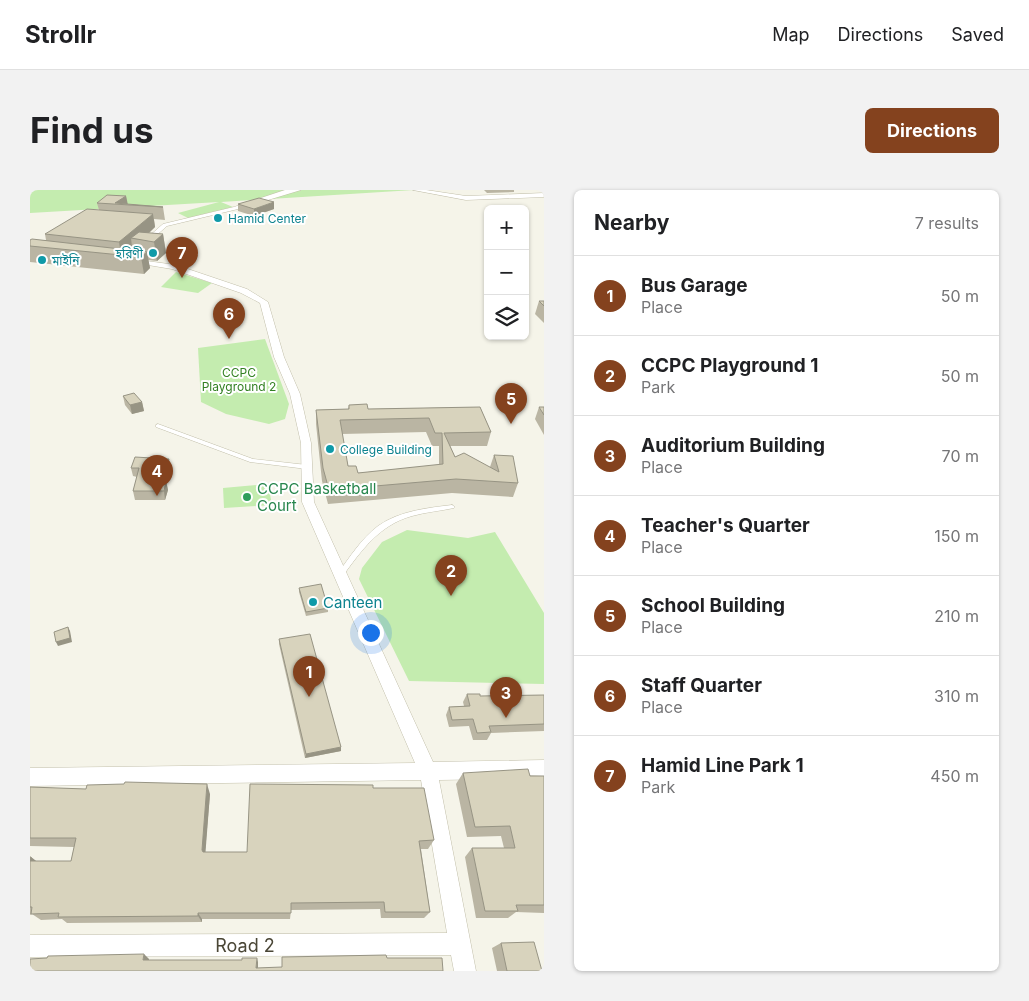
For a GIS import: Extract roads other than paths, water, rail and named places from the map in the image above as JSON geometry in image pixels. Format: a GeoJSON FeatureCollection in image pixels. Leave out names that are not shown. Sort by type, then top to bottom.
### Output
{"type":"FeatureCollection","features":[{"type":"Feature","properties":{"kind":"street"},"geometry":{"type":"LineString","coordinates":[[138,248],[165,226],[298,190]]}},
{"type":"Feature","properties":{"kind":"street"},"geometry":{"type":"LineString","coordinates":[[416,190],[466,198],[544,195]]}},
{"type":"Feature","properties":{"kind":"street"},"geometry":{"type":"LineString","coordinates":[[155,224],[165,226]]}},
{"type":"Feature","properties":{"kind":"street"},"geometry":{"type":"LineString","coordinates":[[123,257],[173,267],[244,291],[264,302],[279,357],[294,394],[306,443],[308,502],[428,772],[465,971]]}},
{"type":"Feature","properties":{"kind":"street"},"geometry":{"type":"LineString","coordinates":[[30,777],[544,769]]}},
{"type":"Feature","properties":{"kind":"street","name":"Road 2"},"geometry":{"type":"LineString","coordinates":[[30,946],[460,944]]}},
{"type":"Feature","properties":{"kind":"lane"},"geometry":{"type":"LineString","coordinates":[[158,426],[252,461],[307,467]]}},
{"type":"Feature","properties":{"kind":"lane"},"geometry":{"type":"LineString","coordinates":[[340,575],[365,542],[388,523],[418,512],[452,507]]}},
{"type":"Feature","properties":{"kind":"place","name":"Hamid Center"},"geometry":{"type":"Point","coordinates":[218,218]}},
{"type":"Feature","properties":{"kind":"place","name":"হরিণী"},"geometry":{"type":"Point","coordinates":[153,253]}},
{"type":"Feature","properties":{"kind":"place","name":"মাইনি"},"geometry":{"type":"Point","coordinates":[42,260]}},
{"type":"Feature","properties":{"kind":"place","name":"Hamid Line Park 1"},"geometry":{"type":"Point","coordinates":[182,278]}},
{"type":"Feature","properties":{"kind":"place","name":"Staff Quarter"},"geometry":{"type":"Point","coordinates":[229,339]}},
{"type":"Feature","properties":{"kind":"place","name":"School Building"},"geometry":{"type":"Point","coordinates":[511,424]}},
{"type":"Feature","properties":{"kind":"place","name":"College Building"},"geometry":{"type":"Point","coordinates":[330,449]}},
{"type":"Feature","properties":{"kind":"place","name":"Teacher's Quarter"},"geometry":{"type":"Point","coordinates":[157,496]}},
{"type":"Feature","properties":{"kind":"place","name":"CCPC Basketball Court"},"geometry":{"type":"Point","coordinates":[247,497]}},
{"type":"Feature","properties":{"kind":"place","name":"CCPC Playground 1"},"geometry":{"type":"Point","coordinates":[451,596]}},
{"type":"Feature","properties":{"kind":"place","name":"Canteen"},"geometry":{"type":"Point","coordinates":[313,602]}},
{"type":"Feature","properties":{"kind":"place","name":"Bus Garage"},"geometry":{"type":"Point","coordinates":[309,697]}},
{"type":"Feature","properties":{"kind":"place","name":"Auditorium Building"},"geometry":{"type":"Point","coordinates":[506,718]}},
{"type":"Feature","properties":{"kind":"park label","name":"CCPC Playground 2"},"geometry":{"type":"Point","coordinates":[239,379]}}]}
